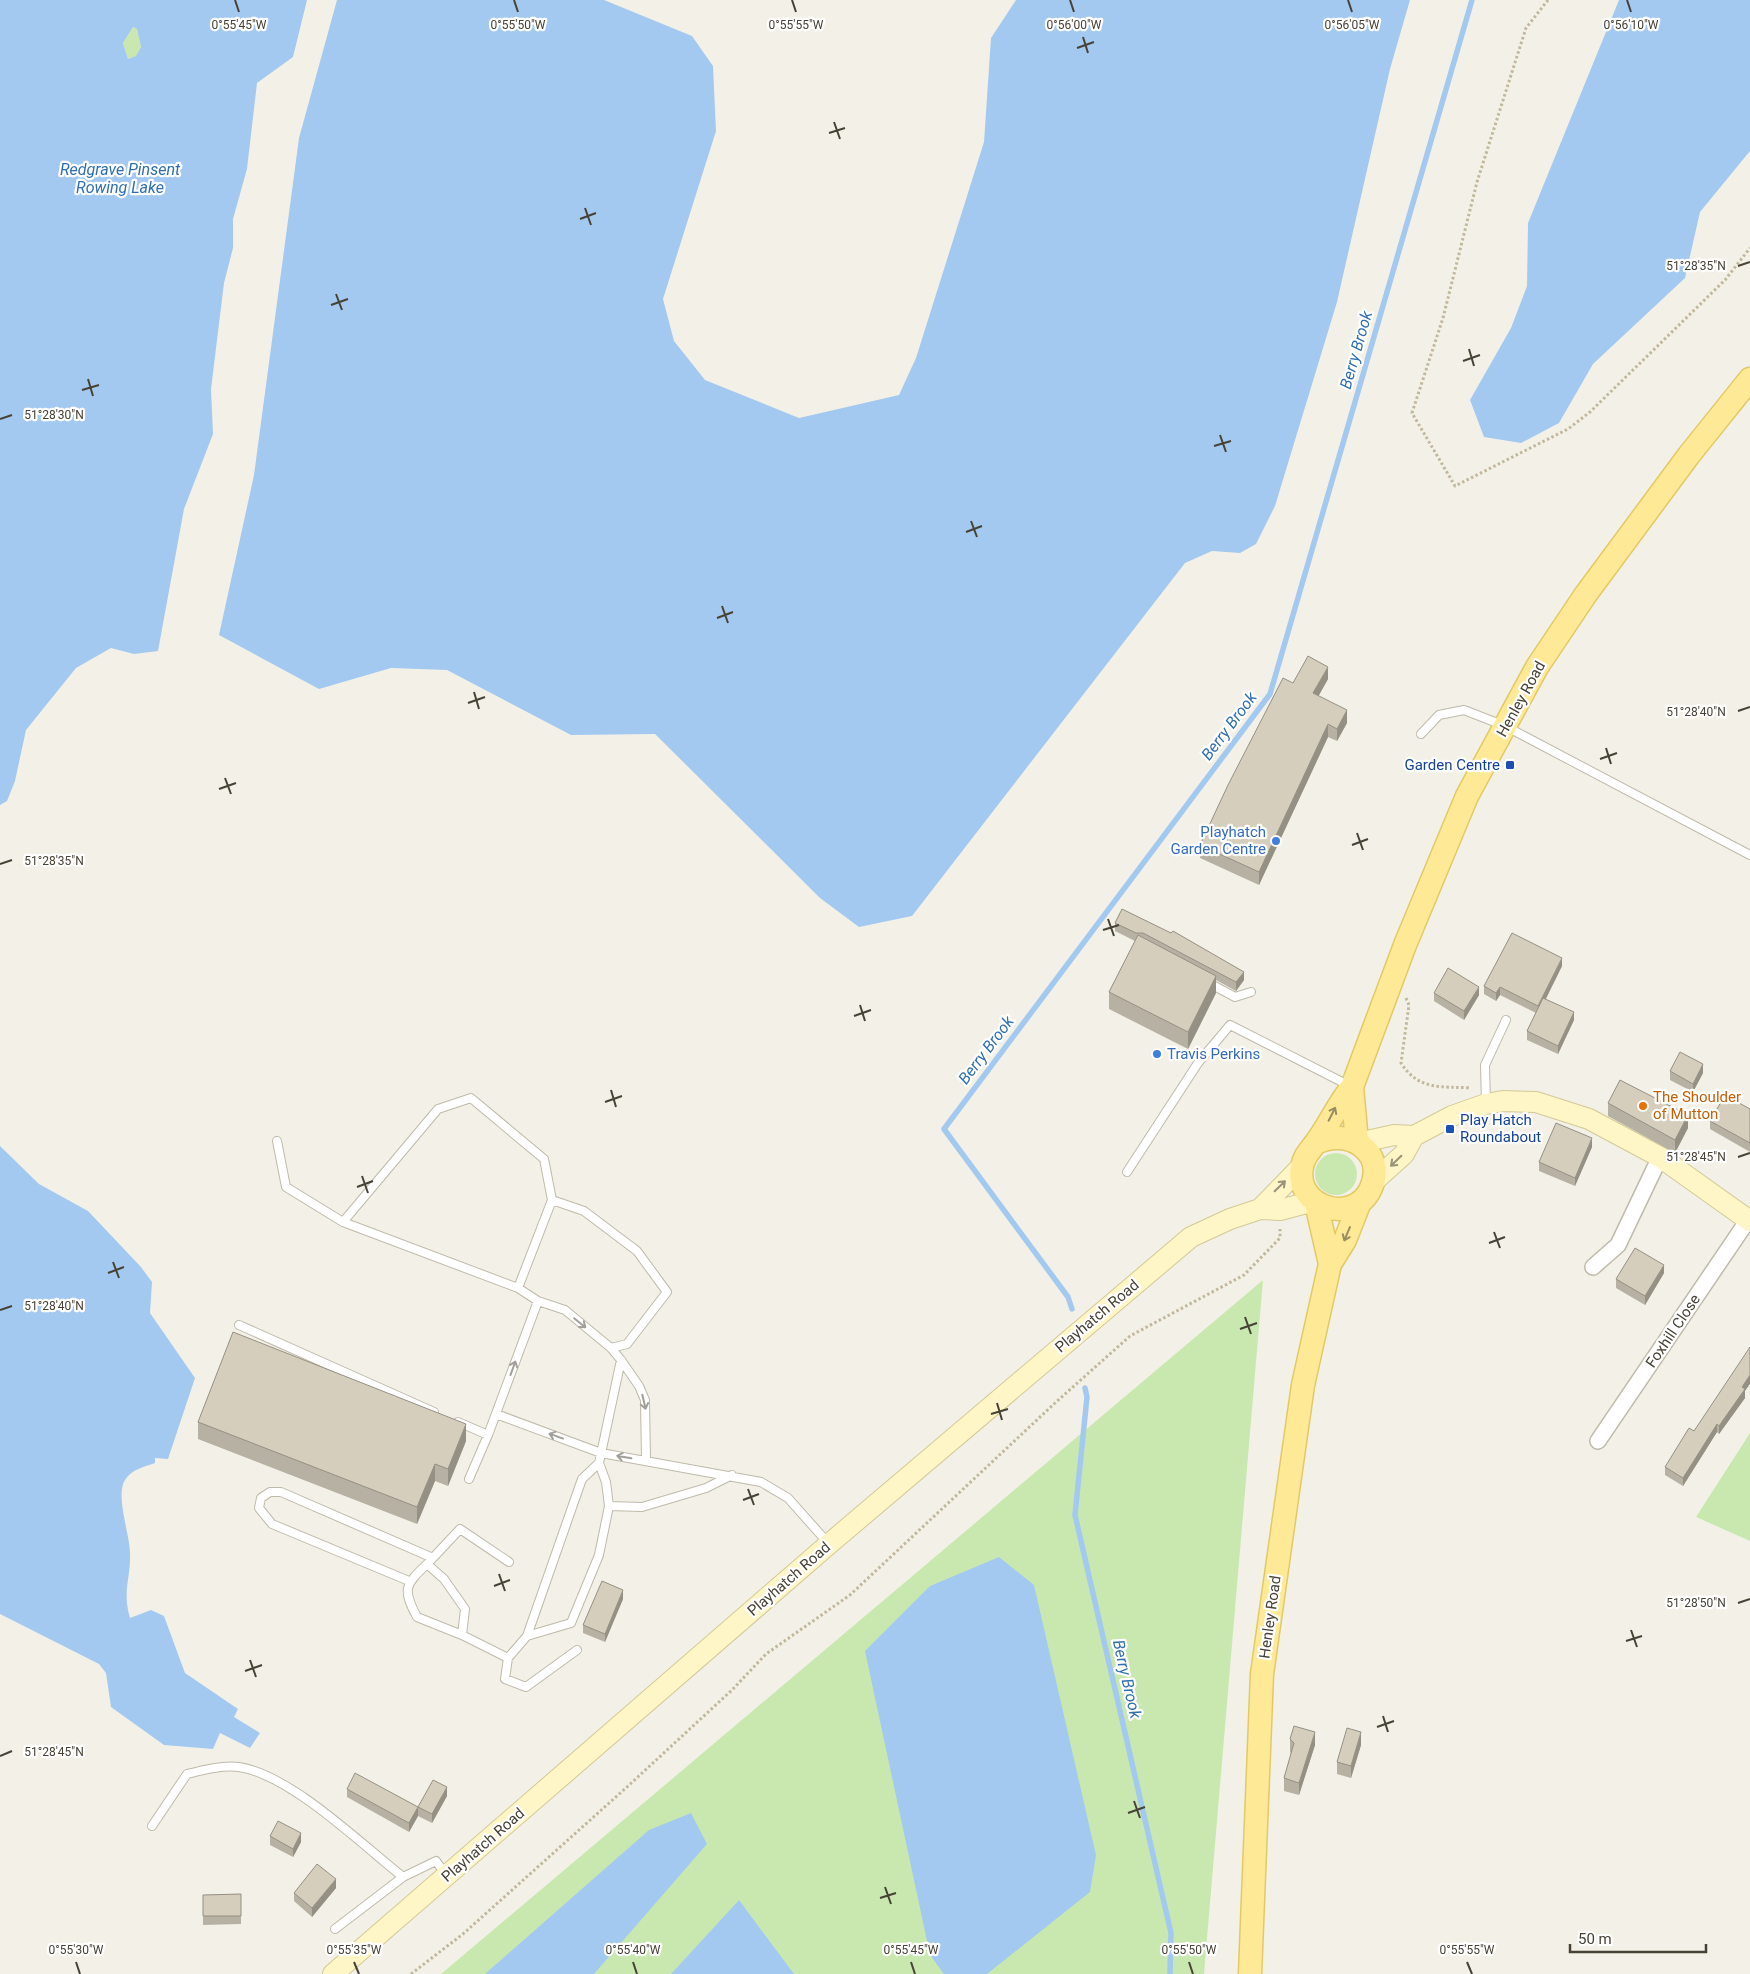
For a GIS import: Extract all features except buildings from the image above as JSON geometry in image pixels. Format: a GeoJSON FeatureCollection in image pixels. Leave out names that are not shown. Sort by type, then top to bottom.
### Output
{"type":"FeatureCollection","features":[{"type":"Feature","properties":{"kind":"main road","name":"Henley Road"},"geometry":{"type":"LineString","coordinates":[[1316,1143],[1337,1106],[1352,1087],[1395,972],[1467,796],[1537,667],[1586,594],[1689,455],[1750,379]]}},
{"type":"Feature","properties":{"kind":"main road","name":"Henley Road"},"geometry":{"type":"LineString","coordinates":[[1352,1087],[1358,1143]]}},
{"type":"Feature","properties":{"kind":"main road"},"geometry":{"type":"LineString","coordinates":[[1414,1136],[1404,1154],[1373,1182],[1360,1202],[1343,1209],[1324,1208],[1315,1202],[1303,1186],[1302,1166],[1309,1150],[1316,1143],[1336,1137],[1358,1143],[1394,1135],[1414,1136],[1485,1097],[1503,1101],[1536,1102],[1589,1119],[1660,1157],[1749,1221]]}},
{"type":"Feature","properties":{"kind":"main road"},"geometry":{"type":"LineString","coordinates":[[1358,1143],[1370,1156],[1373,1164],[1373,1182]]}},
{"type":"Feature","properties":{"kind":"main road","name":"Playhatch Road"},"geometry":{"type":"LineString","coordinates":[[1260,1209],[1302,1166]]}},
{"type":"Feature","properties":{"kind":"main road","name":"Henley Road"},"geometry":{"type":"LineString","coordinates":[[1315,1202],[1330,1264]]}},
{"type":"Feature","properties":{"kind":"main road","name":"Playhatch Road"},"geometry":{"type":"LineString","coordinates":[[333,1974],[829,1544],[1184,1243],[1209,1228],[1260,1209],[1280,1210],[1315,1202]]}},
{"type":"Feature","properties":{"kind":"main road","name":"Henley Road"},"geometry":{"type":"LineString","coordinates":[[1250,1974],[1262,1674],[1303,1384],[1330,1264],[1345,1240],[1360,1202]]}},
{"type":"Feature","properties":{"kind":"street"},"geometry":{"type":"LineString","coordinates":[[1593,1267],[1618,1245],[1660,1157]]}},
{"type":"Feature","properties":{"kind":"street","name":"Foxhill Close"},"geometry":{"type":"LineString","coordinates":[[1598,1441],[1749,1221]]}},
{"type":"Feature","properties":{"kind":"lane"},"geometry":{"type":"LineString","coordinates":[[1421,734],[1439,715],[1464,710],[1505,726],[1750,855]]}},
{"type":"Feature","properties":{"kind":"lane"},"geometry":{"type":"LineString","coordinates":[[1200,978],[1235,996],[1251,992]]}},
{"type":"Feature","properties":{"kind":"lane"},"geometry":{"type":"LineString","coordinates":[[1485,1097],[1485,1065],[1506,1020]]}},
{"type":"Feature","properties":{"kind":"lane"},"geometry":{"type":"LineString","coordinates":[[1127,1172],[1198,1062],[1230,1025],[1352,1087]]}},
{"type":"Feature","properties":{"kind":"lane"},"geometry":{"type":"LineString","coordinates":[[342,1222],[438,1109],[471,1098],[544,1159],[552,1200],[518,1288]]}},
{"type":"Feature","properties":{"kind":"lane"},"geometry":{"type":"LineString","coordinates":[[277,1141],[286,1187],[342,1222],[518,1288],[538,1301],[565,1310],[611,1348],[639,1386],[645,1400],[646,1461]]}},
{"type":"Feature","properties":{"kind":"lane"},"geometry":{"type":"LineString","coordinates":[[552,1200],[584,1211],[637,1252],[667,1292],[627,1344],[611,1348]]}},
{"type":"Feature","properties":{"kind":"lane"},"geometry":{"type":"LineString","coordinates":[[469,1479],[488,1435],[538,1301]]}},
{"type":"Feature","properties":{"kind":"lane"},"geometry":{"type":"LineString","coordinates":[[239,1324],[444,1416]]}},
{"type":"Feature","properties":{"kind":"lane"},"geometry":{"type":"LineString","coordinates":[[577,1650],[526,1687],[505,1679],[508,1658],[527,1636],[582,1480],[599,1463],[621,1360]]}},
{"type":"Feature","properties":{"kind":"lane"},"geometry":{"type":"LineString","coordinates":[[496,1414],[602,1453],[732,1475],[762,1482],[788,1498],[829,1544]]}},
{"type":"Feature","properties":{"kind":"lane"},"geometry":{"type":"LineString","coordinates":[[453,1420],[488,1435]]}},
{"type":"Feature","properties":{"kind":"lane"},"geometry":{"type":"LineString","coordinates":[[527,1636],[571,1623],[599,1555],[609,1506],[606,1482],[599,1463]]}},
{"type":"Feature","properties":{"kind":"lane"},"geometry":{"type":"LineString","coordinates":[[609,1506],[642,1507],[706,1488],[732,1475]]}},
{"type":"Feature","properties":{"kind":"lane"},"geometry":{"type":"LineString","coordinates":[[410,1581],[272,1524],[259,1508],[261,1498],[270,1492],[281,1492],[430,1561],[465,1609],[462,1635]]}},
{"type":"Feature","properties":{"kind":"lane"},"geometry":{"type":"LineString","coordinates":[[508,1658],[462,1635],[417,1617],[407,1599],[410,1581],[460,1529],[509,1562]]}},
{"type":"Feature","properties":{"kind":"lane"},"geometry":{"type":"LineString","coordinates":[[152,1826],[187,1774],[212,1768],[240,1767],[276,1780],[318,1807],[403,1877]]}},
{"type":"Feature","properties":{"kind":"lane"},"geometry":{"type":"LineString","coordinates":[[335,1929],[403,1877],[436,1861],[447,1876]]}},
{"type":"Feature","properties":{"kind":"path"},"geometry":{"type":"LineString","coordinates":[[1548,0],[1526,28],[1477,182],[1442,318],[1412,413],[1455,486],[1568,429],[1590,412],[1725,280],[1750,248]]}},
{"type":"Feature","properties":{"kind":"path"},"geometry":{"type":"LineString","coordinates":[[1395,972],[1409,1005],[1400,1063],[1405,1071],[1414,1080],[1425,1084],[1485,1097]]}},
{"type":"Feature","properties":{"kind":"path"},"geometry":{"type":"LineString","coordinates":[[412,1974],[463,1934],[627,1787],[732,1690],[766,1654],[850,1595],[1054,1403],[1130,1336],[1244,1274],[1280,1238],[1280,1210]]}},
{"type":"Feature","properties":{"kind":"green space"},"geometry":{"type":"Polygon","coordinates":[[[133,27],[137,29],[141,47],[137,56],[128,59],[123,43],[133,27]]]}},
{"type":"Feature","properties":{"kind":"green space"},"geometry":{"type":"Polygon","coordinates":[[[1340,1153],[1348,1156],[1354,1162],[1357,1174],[1354,1186],[1348,1192],[1332,1195],[1324,1192],[1318,1186],[1315,1170],[1318,1162],[1324,1156],[1340,1153]]]}},
{"type":"Feature","properties":{"kind":"green space"},"geometry":{"type":"Polygon","coordinates":[[[1263,1280],[1204,1974],[441,1974],[1263,1280]]]}},
{"type":"Feature","properties":{"kind":"green space"},"geometry":{"type":"Polygon","coordinates":[[[1750,1433],[1750,1541],[1696,1517],[1750,1433]]]}},
{"type":"Feature","properties":{"kind":"water","name":"Redgrave Pinsent Rowing Lake"},"geometry":{"type":"Polygon","coordinates":[[[0,0],[307,0],[293,57],[257,83],[247,169],[233,219],[233,248],[224,283],[211,389],[213,434],[184,509],[158,651],[134,654],[111,648],[76,668],[26,730],[15,781],[7,801],[0,805],[0,0]],[[133,27],[123,43],[128,59],[136,56],[141,47],[137,29],[133,27]]]}},
{"type":"Feature","properties":{"kind":"water"},"geometry":{"type":"Polygon","coordinates":[[[337,0],[604,0],[692,36],[713,66],[716,131],[663,299],[674,341],[705,380],[799,418],[899,395],[916,358],[984,142],[991,38],[1016,0],[1410,0],[1390,69],[1337,302],[1275,506],[1256,544],[1240,553],[1212,551],[1185,563],[912,916],[859,927],[820,898],[655,734],[571,735],[447,670],[391,668],[319,689],[219,635],[254,475],[299,138],[337,0]]]}},
{"type":"Feature","properties":{"kind":"water"},"geometry":{"type":"Polygon","coordinates":[[[1619,0],[1750,0],[1750,151],[1700,212],[1685,278],[1593,364],[1559,423],[1521,443],[1484,437],[1470,400],[1511,328],[1527,286],[1528,223],[1619,0]]]}},
{"type":"Feature","properties":{"kind":"water"},"geometry":{"type":"Polygon","coordinates":[[[0,1146],[39,1184],[88,1211],[141,1267],[152,1282],[150,1313],[195,1378],[168,1459],[155,1458],[155,1463],[131,1473],[122,1487],[122,1505],[130,1553],[127,1592],[128,1608],[130,1618],[151,1610],[164,1616],[185,1673],[238,1709],[234,1717],[260,1733],[250,1748],[220,1733],[213,1749],[164,1745],[111,1707],[106,1673],[99,1664],[0,1614],[0,1146]]]}},
{"type":"Feature","properties":{"kind":"water"},"geometry":{"type":"Polygon","coordinates":[[[999,1557],[1034,1585],[1096,1855],[1090,1892],[987,1974],[944,1974],[930,1955],[865,1651],[930,1586],[999,1557]]]}},
{"type":"Feature","properties":{"kind":"water"},"geometry":{"type":"Polygon","coordinates":[[[691,1813],[707,1844],[594,1974],[485,1974],[649,1830],[691,1813]]]}},
{"type":"Feature","properties":{"kind":"water"},"geometry":{"type":"Polygon","coordinates":[[[739,1900],[794,1974],[671,1974],[739,1900]]]}},
{"type":"Feature","properties":{"kind":"waterway","name":"Berry Brook"},"geometry":{"type":"LineString","coordinates":[[1072,1309],[1068,1297],[944,1129],[1270,694],[1472,0]]}},
{"type":"Feature","properties":{"kind":"waterway","name":"Berry Brook"},"geometry":{"type":"LineString","coordinates":[[1085,1388],[1087,1397],[1075,1515],[1171,1933],[1170,1974]]}},
{"type":"Feature","properties":{"kind":"place","name":"Garden Centre"},"geometry":{"type":"Point","coordinates":[1510,765]}},
{"type":"Feature","properties":{"kind":"place","name":"Playhatch Garden Centre"},"geometry":{"type":"Point","coordinates":[1276,841]}},
{"type":"Feature","properties":{"kind":"place","name":"Travis Perkins"},"geometry":{"type":"Point","coordinates":[1157,1054]}},
{"type":"Feature","properties":{"kind":"place","name":"The Shoulder of Mutton"},"geometry":{"type":"Point","coordinates":[1643,1106]}},
{"type":"Feature","properties":{"kind":"place","name":"Play Hatch Roundabout"},"geometry":{"type":"Point","coordinates":[1450,1129]}}]}
